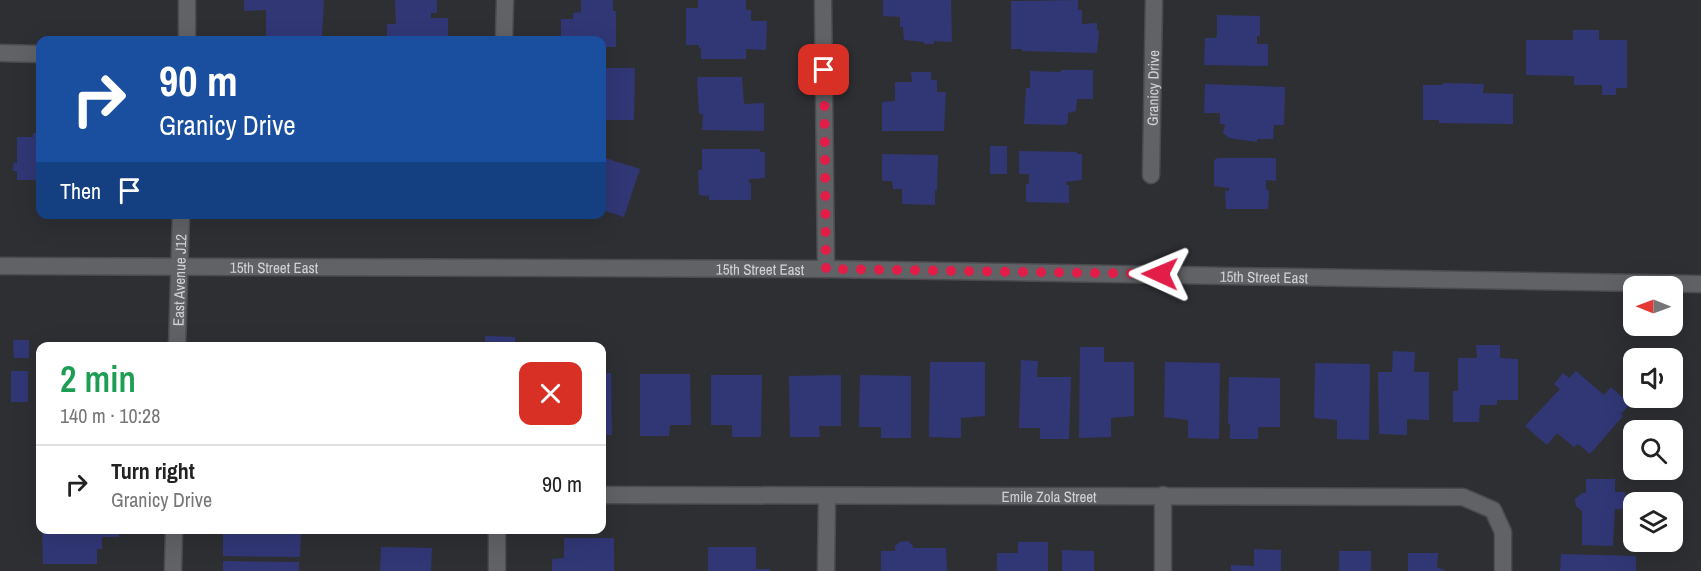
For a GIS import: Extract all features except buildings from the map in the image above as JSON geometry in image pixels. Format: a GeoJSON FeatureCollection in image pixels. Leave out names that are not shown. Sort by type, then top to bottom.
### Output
{"type":"FeatureCollection","features":[{"type":"Feature","properties":{"kind":"street"},"geometry":{"type":"LineString","coordinates":[[187,0],[187,36]]}},
{"type":"Feature","properties":{"kind":"street"},"geometry":{"type":"LineString","coordinates":[[504,36],[505,0]]}},
{"type":"Feature","properties":{"kind":"street"},"geometry":{"type":"LineString","coordinates":[[823,0],[826,269]]}},
{"type":"Feature","properties":{"kind":"street","name":"Granicy Drive"},"geometry":{"type":"LineString","coordinates":[[1151,175],[1154,0]]}},
{"type":"Feature","properties":{"kind":"street"},"geometry":{"type":"LineString","coordinates":[[0,53],[36,54]]}},
{"type":"Feature","properties":{"kind":"street","name":"East Avenue J12"},"geometry":{"type":"LineString","coordinates":[[177,342],[181,219]]}},
{"type":"Feature","properties":{"kind":"street","name":"15th Street East"},"geometry":{"type":"LineString","coordinates":[[0,266],[826,269],[1701,284]]}},
{"type":"Feature","properties":{"kind":"street","name":"Emile Zola Street"},"geometry":{"type":"LineString","coordinates":[[606,495],[1463,497],[1493,510],[1503,532],[1503,571]]}},
{"type":"Feature","properties":{"kind":"street"},"geometry":{"type":"LineString","coordinates":[[1163,495],[1163,571]]}},
{"type":"Feature","properties":{"kind":"street"},"geometry":{"type":"LineString","coordinates":[[826,571],[827,496]]}},
{"type":"Feature","properties":{"kind":"street"},"geometry":{"type":"LineString","coordinates":[[173,571],[174,534]]}},
{"type":"Feature","properties":{"kind":"street"},"geometry":{"type":"LineString","coordinates":[[497,534],[497,571]]}},
{"type":"Feature","properties":{"kind":"route"},"geometry":{"type":"LineString","coordinates":[[824,70],[826,269],[1160,274]]}}]}
